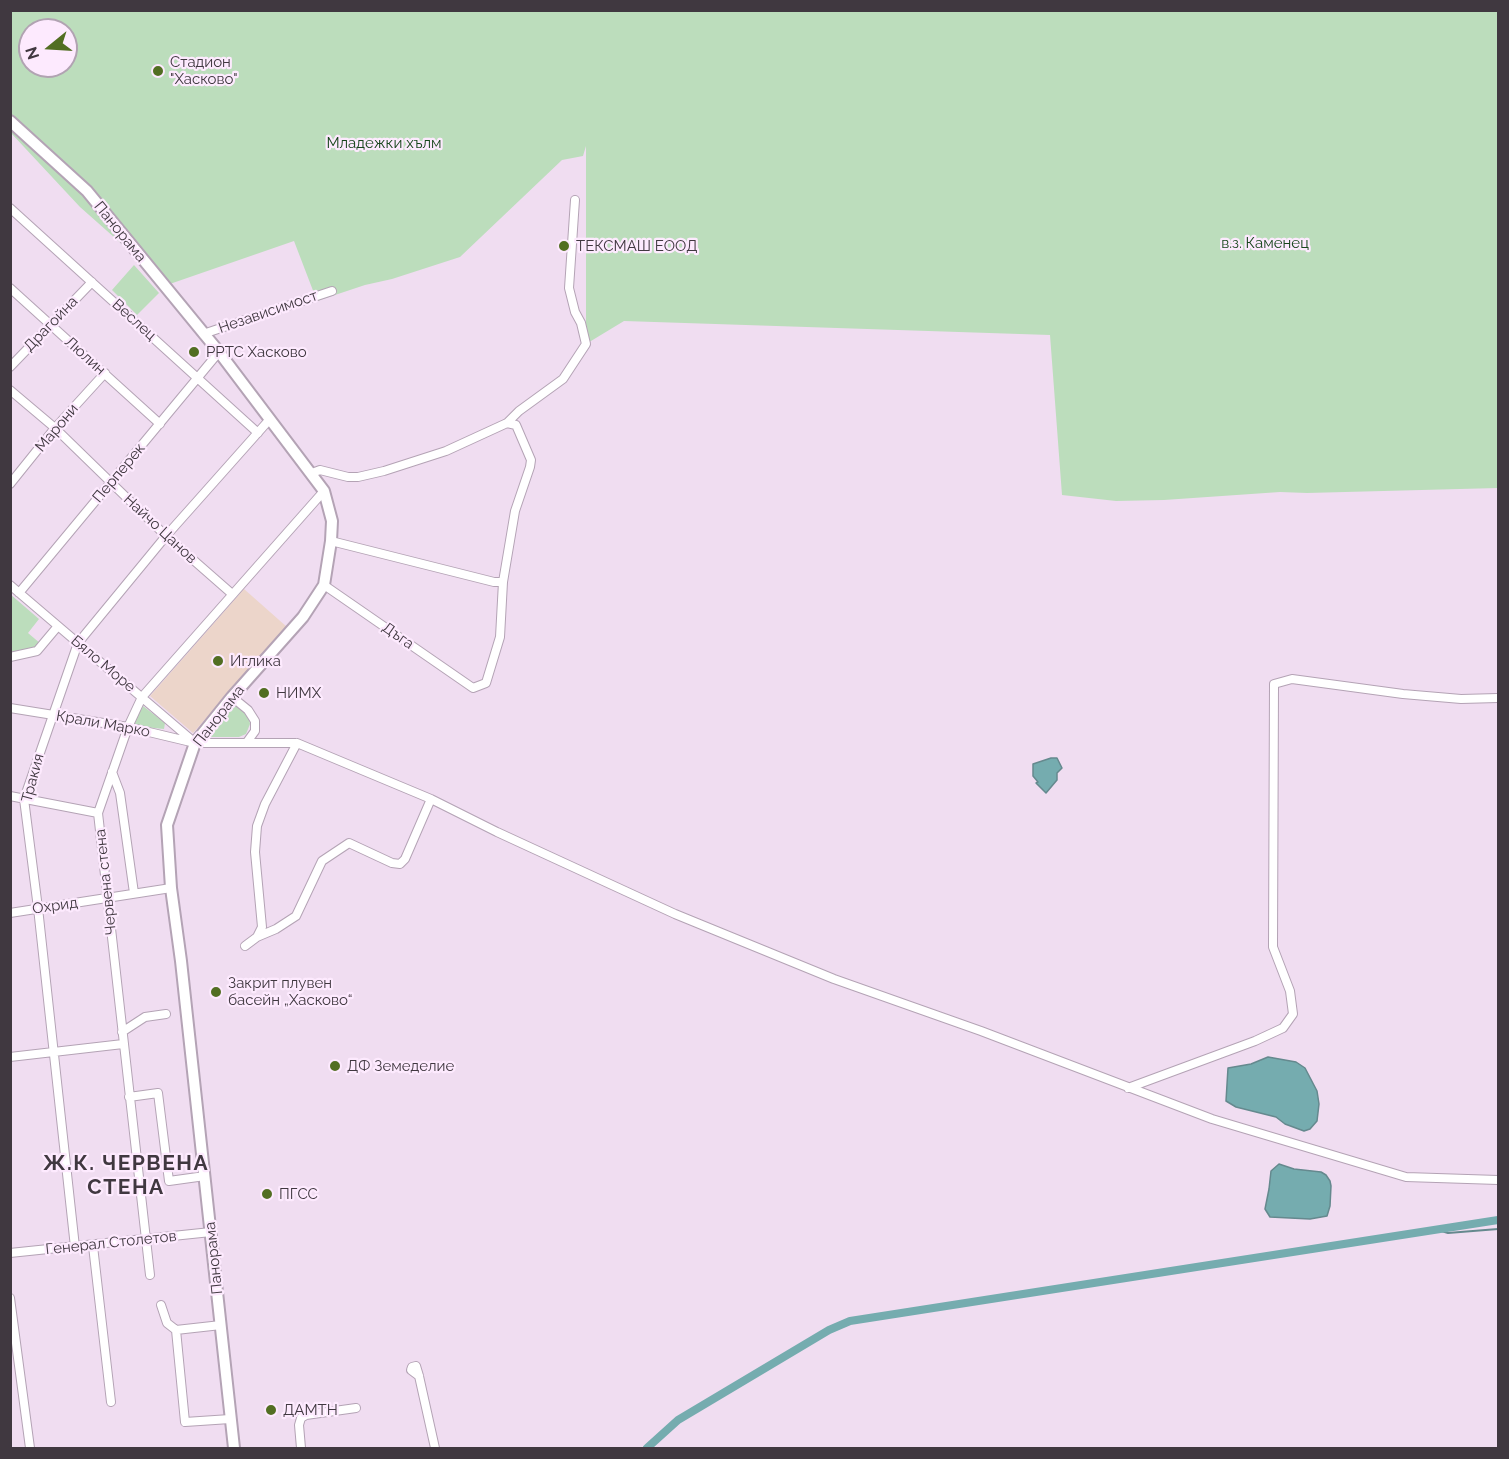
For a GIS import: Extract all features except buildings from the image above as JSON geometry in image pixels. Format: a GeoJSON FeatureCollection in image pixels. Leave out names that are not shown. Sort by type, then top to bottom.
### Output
{"type":"FeatureCollection","features":[{"type":"Feature","properties":{"kind":"street","name":"Панорама"},"geometry":{"type":"LineString","coordinates":[[10,121],[87,191],[219,352],[312,473],[324,491],[332,521],[324,585],[303,617],[232,697],[195,743],[166,825],[171,888],[182,961],[234,1449]]}},
{"type":"Feature","properties":{"kind":"street"},"geometry":{"type":"LineString","coordinates":[[312,473],[320,470],[348,477],[384,471],[446,451],[507,423],[519,411],[563,379],[585,344],[581,323],[575,312],[569,288],[575,200]]}},
{"type":"Feature","properties":{"kind":"street","name":"Веслец"},"geometry":{"type":"LineString","coordinates":[[10,208],[258,433]]}},
{"type":"Feature","properties":{"kind":"street","name":"Драгойна"},"geometry":{"type":"LineString","coordinates":[[10,367],[92,282]]}},
{"type":"Feature","properties":{"kind":"street","name":"Люлин"},"geometry":{"type":"LineString","coordinates":[[10,288],[160,424]]}},
{"type":"Feature","properties":{"kind":"street","name":"Независимост"},"geometry":{"type":"LineString","coordinates":[[203,334],[332,291]]}},
{"type":"Feature","properties":{"kind":"street","name":"Перперек"},"geometry":{"type":"LineString","coordinates":[[19,593],[219,352]]}},
{"type":"Feature","properties":{"kind":"street","name":"Марони"},"geometry":{"type":"LineString","coordinates":[[10,484],[55,428],[105,373]]}},
{"type":"Feature","properties":{"kind":"street","name":"Найчо Цанов"},"geometry":{"type":"LineString","coordinates":[[10,390],[55,428],[166,537],[231,593]]}},
{"type":"Feature","properties":{"kind":"street","name":"Тракия"},"geometry":{"type":"LineString","coordinates":[[75,1247],[24,799],[78,643],[166,537],[270,419]]}},
{"type":"Feature","properties":{"kind":"street"},"geometry":{"type":"LineString","coordinates":[[331,541],[494,582],[503,582],[515,512],[531,460],[516,425],[507,423]]}},
{"type":"Feature","properties":{"kind":"street","name":"Червена стена"},"geometry":{"type":"LineString","coordinates":[[150,1275],[98,813],[128,727],[142,698],[231,593],[324,491]]}},
{"type":"Feature","properties":{"kind":"street","name":"Дъга"},"geometry":{"type":"LineString","coordinates":[[324,585],[473,688],[486,683],[500,637],[503,582]]}},
{"type":"Feature","properties":{"kind":"street","name":"Бяло Море"},"geometry":{"type":"LineString","coordinates":[[10,585],[195,743]]}},
{"type":"Feature","properties":{"kind":"street"},"geometry":{"type":"LineString","coordinates":[[10,657],[37,651],[58,626]]}},
{"type":"Feature","properties":{"kind":"street"},"geometry":{"type":"LineString","coordinates":[[1128,1088],[1283,1028],[1293,1014],[1290,991],[1273,947],[1274,684],[1292,680],[1403,694],[1461,699],[1498,698]]}},
{"type":"Feature","properties":{"kind":"street"},"geometry":{"type":"LineString","coordinates":[[232,697],[248,710],[255,721],[255,731],[247,742]]}},
{"type":"Feature","properties":{"kind":"street","name":"Крали Марко"},"geometry":{"type":"LineString","coordinates":[[10,708],[128,727],[195,743],[297,743]]}},
{"type":"Feature","properties":{"kind":"street"},"geometry":{"type":"LineString","coordinates":[[256,937],[262,927],[255,852],[257,826],[265,804],[297,743],[431,799],[675,914],[834,979],[981,1031],[1212,1119],[1406,1177],[1498,1180]]}},
{"type":"Feature","properties":{"kind":"street"},"geometry":{"type":"LineString","coordinates":[[112,772],[120,794],[134,893]]}},
{"type":"Feature","properties":{"kind":"street"},"geometry":{"type":"LineString","coordinates":[[10,796],[98,813]]}},
{"type":"Feature","properties":{"kind":"street"},"geometry":{"type":"LineString","coordinates":[[245,946],[256,937],[276,929],[296,916],[322,861],[349,843],[392,863],[400,864],[405,859],[431,799]]}},
{"type":"Feature","properties":{"kind":"street","name":"Охрид"},"geometry":{"type":"LineString","coordinates":[[10,913],[171,888]]}},
{"type":"Feature","properties":{"kind":"street"},"geometry":{"type":"LineString","coordinates":[[122,1032],[145,1017],[166,1014]]}},
{"type":"Feature","properties":{"kind":"street"},"geometry":{"type":"LineString","coordinates":[[10,1058],[123,1044]]}},
{"type":"Feature","properties":{"kind":"street"},"geometry":{"type":"LineString","coordinates":[[129,1097],[158,1093],[169,1181],[205,1176]]}},
{"type":"Feature","properties":{"kind":"street","name":"Генерал Столетов"},"geometry":{"type":"LineString","coordinates":[[10,1253],[211,1232]]}},
{"type":"Feature","properties":{"kind":"street"},"geometry":{"type":"LineString","coordinates":[[93,1246],[111,1402]]}},
{"type":"Feature","properties":{"kind":"street"},"geometry":{"type":"LineString","coordinates":[[10,1298],[15,1361],[30,1449]]}},
{"type":"Feature","properties":{"kind":"street"},"geometry":{"type":"LineString","coordinates":[[161,1305],[167,1323],[176,1330],[221,1325]]}},
{"type":"Feature","properties":{"kind":"street"},"geometry":{"type":"LineString","coordinates":[[176,1330],[185,1422],[230,1419]]}},
{"type":"Feature","properties":{"kind":"street"},"geometry":{"type":"LineString","coordinates":[[419,1376],[435,1449]]}},
{"type":"Feature","properties":{"kind":"street"},"geometry":{"type":"LineString","coordinates":[[301,1449],[298,1425],[301,1418],[306,1415],[356,1408]]}},
{"type":"Feature","properties":{"kind":"shaded area","name":"Иглика"},"geometry":{"type":"Polygon","coordinates":[[[244,589],[287,627],[193,733],[150,696],[244,589]]]}},
{"type":"Feature","properties":{"kind":"shaded area"},"geometry":{"type":"Polygon","coordinates":[[[1057,758],[1062,768],[1057,773],[1057,780],[1046,793],[1036,783],[1038,782],[1033,776],[1033,764],[1057,758]]]}},
{"type":"Feature","properties":{"kind":"shaded area"},"geometry":{"type":"Polygon","coordinates":[[[1268,1057],[1296,1062],[1305,1068],[1317,1091],[1319,1104],[1317,1121],[1310,1129],[1304,1131],[1285,1124],[1276,1117],[1236,1107],[1226,1101],[1228,1068],[1251,1064],[1268,1057]]]}},
{"type":"Feature","properties":{"kind":"shaded area"},"geometry":{"type":"Polygon","coordinates":[[[1279,1164],[1326,1175],[1331,1186],[1327,1216],[1310,1219],[1270,1217],[1265,1209],[1271,1171],[1279,1164]]]}},
{"type":"Feature","properties":{"kind":"green space","name":"в.з. Каменец"},"geometry":{"type":"Polygon","coordinates":[[[10,11],[1498,11],[1498,488],[1280,492],[1116,501],[1062,495],[1050,335],[624,321],[586,344],[586,146],[583,156],[562,160],[460,257],[317,301],[294,241],[164,286],[80,207],[11,133],[10,11]]]}},
{"type":"Feature","properties":{"kind":"green space"},"geometry":{"type":"Polygon","coordinates":[[[134,265],[159,293],[137,315],[112,290],[134,265]]]}},
{"type":"Feature","properties":{"kind":"green space"},"geometry":{"type":"Polygon","coordinates":[[[10,594],[39,619],[28,633],[41,644],[36,650],[11,654],[10,594]]]}},
{"type":"Feature","properties":{"kind":"green space"},"geometry":{"type":"Polygon","coordinates":[[[232,705],[241,708],[249,717],[250,724],[246,734],[239,737],[208,737],[206,735],[232,705]]]}},
{"type":"Feature","properties":{"kind":"green space"},"geometry":{"type":"Polygon","coordinates":[[[143,706],[165,723],[164,729],[133,724],[143,706]]]}},
{"type":"Feature","properties":{"kind":"waterway"},"geometry":{"type":"LineString","coordinates":[[647,1448],[678,1420],[829,1330],[850,1321],[1498,1220]]}},
{"type":"Feature","properties":{"kind":"waterway"},"geometry":{"type":"LineString","coordinates":[[1438,1230],[1448,1233],[1498,1229]]}},
{"type":"Feature","properties":{"kind":"place","name":"Стадион \"Хасково\""},"geometry":{"type":"Point","coordinates":[158,71]}},
{"type":"Feature","properties":{"kind":"place","name":"ТЕКСМАШ ЕООД"},"geometry":{"type":"Point","coordinates":[564,246]}},
{"type":"Feature","properties":{"kind":"place","name":"РРТС Хасково"},"geometry":{"type":"Point","coordinates":[194,352]}},
{"type":"Feature","properties":{"kind":"place","name":"Иглика"},"geometry":{"type":"Point","coordinates":[218,661]}},
{"type":"Feature","properties":{"kind":"place","name":"НИМХ"},"geometry":{"type":"Point","coordinates":[264,693]}},
{"type":"Feature","properties":{"kind":"place","name":"Закрит плувен басейн „Хасково“"},"geometry":{"type":"Point","coordinates":[216,992]}},
{"type":"Feature","properties":{"kind":"place","name":"ДФ Земеделие"},"geometry":{"type":"Point","coordinates":[335,1066]}},
{"type":"Feature","properties":{"kind":"place","name":"ПГСС"},"geometry":{"type":"Point","coordinates":[267,1194]}},
{"type":"Feature","properties":{"kind":"place","name":"ДАМТН"},"geometry":{"type":"Point","coordinates":[271,1410]}},
{"type":"Feature","properties":{"kind":"district","name":"Ж.К. ЧЕРВЕНА СТЕНА"},"geometry":{"type":"Point","coordinates":[126,1176]}},
{"type":"Feature","properties":{"kind":"park label","name":"Младежки хълм"},"geometry":{"type":"Point","coordinates":[384,143]}}]}
